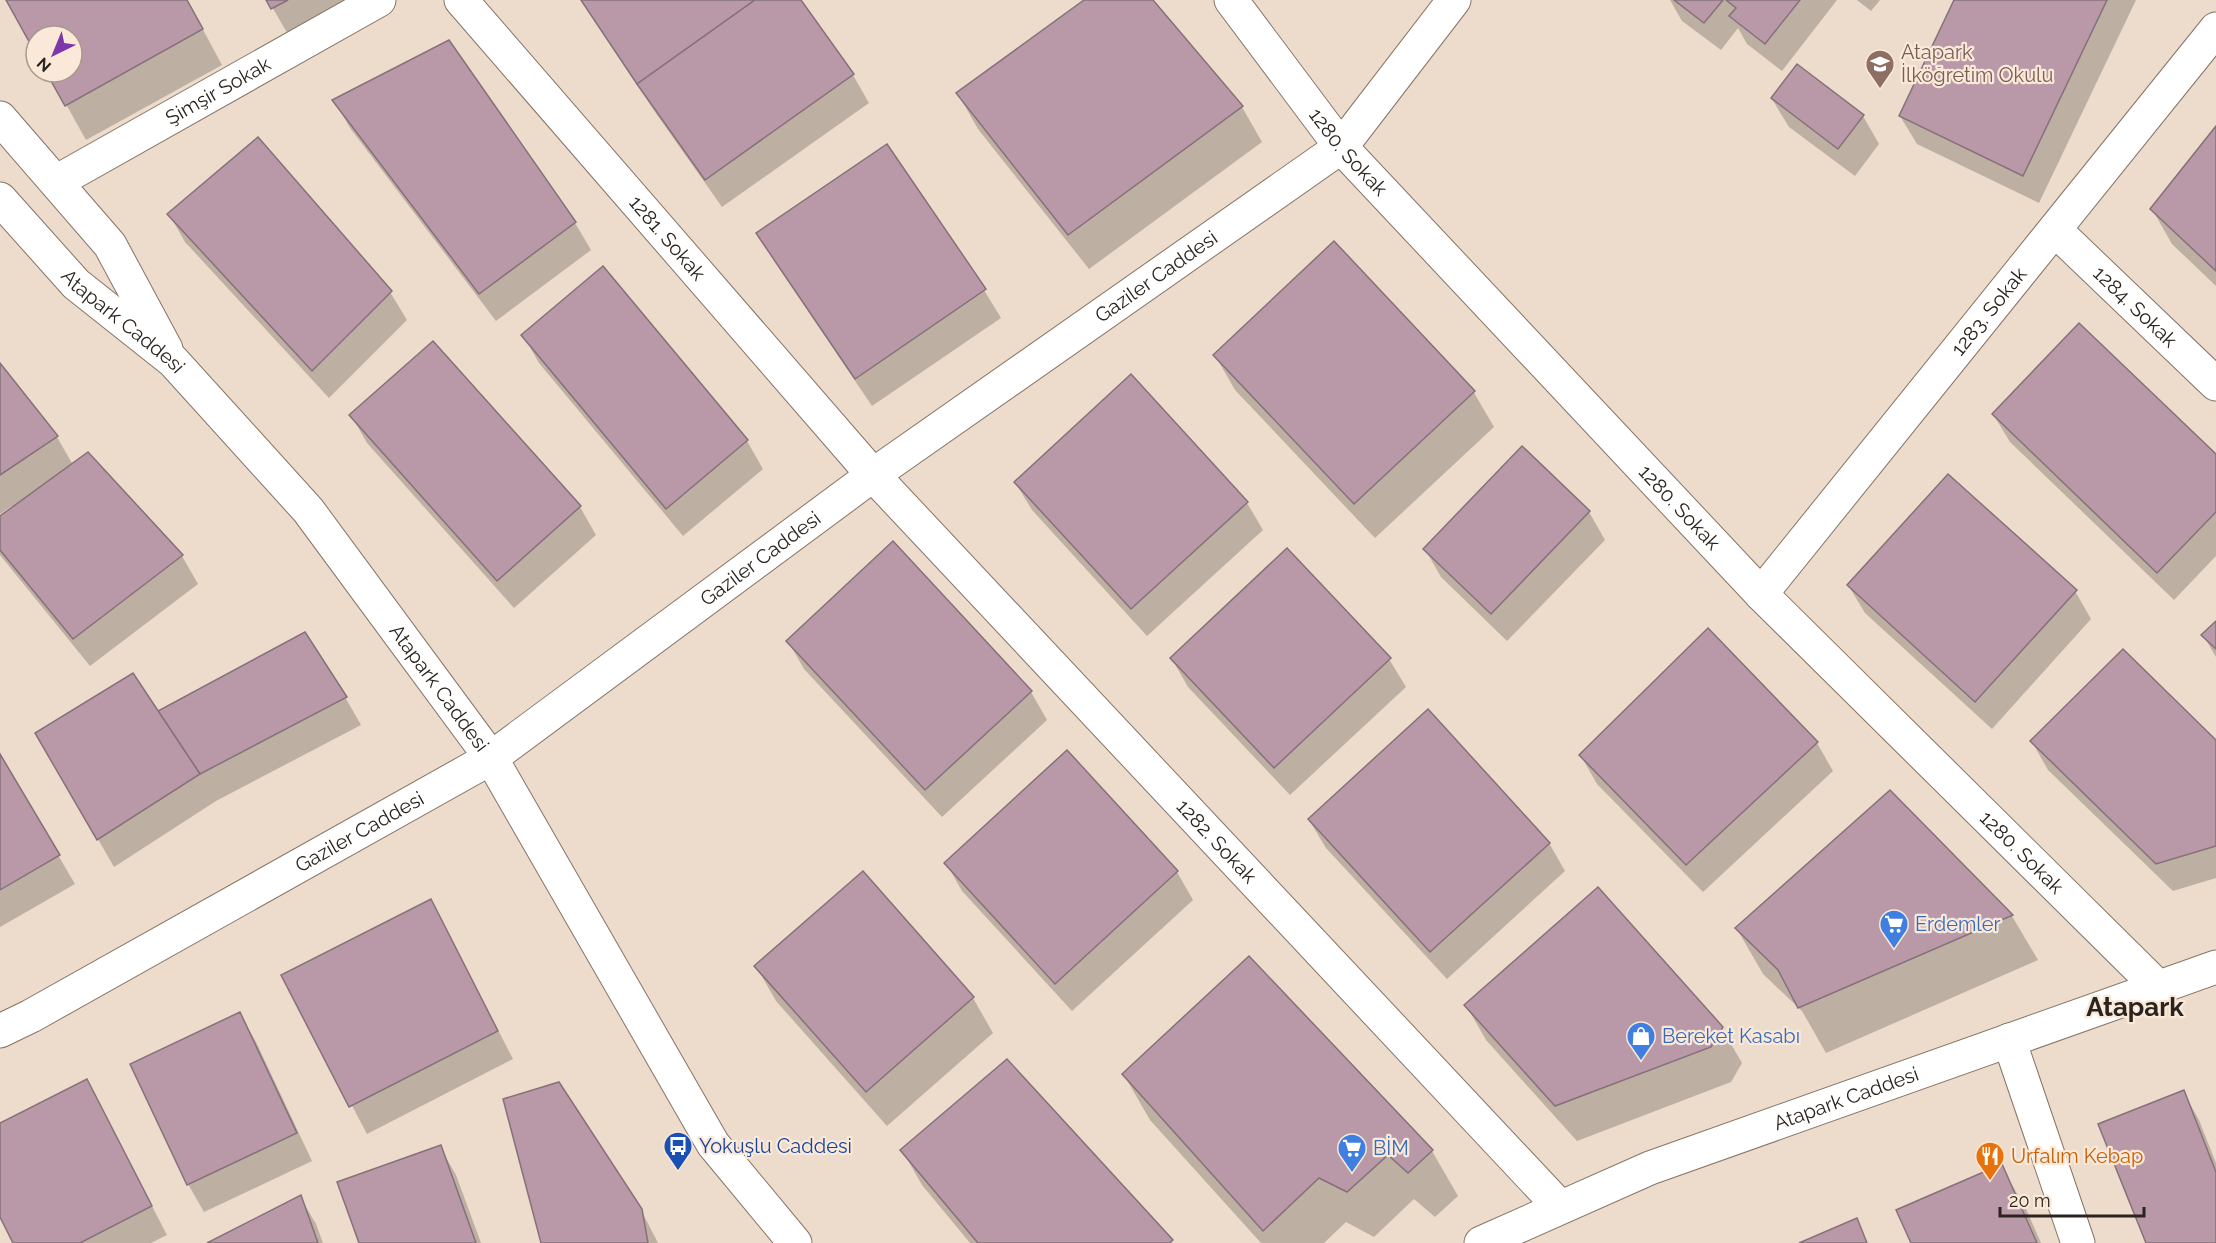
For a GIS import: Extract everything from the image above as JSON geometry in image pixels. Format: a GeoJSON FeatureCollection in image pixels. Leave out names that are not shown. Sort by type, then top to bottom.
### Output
{"type":"FeatureCollection","features":[{"type":"Feature","properties":{"kind":"street","name":"Şimşir Sokak"},"geometry":{"type":"LineString","coordinates":[[56,182],[379,0]]}},
{"type":"Feature","properties":{"kind":"street","name":"1281. Sokak"},"geometry":{"type":"LineString","coordinates":[[461,0],[873,475]]}},
{"type":"Feature","properties":{"kind":"street","name":"1280. Sokak"},"geometry":{"type":"LineString","coordinates":[[1231,0],[1341,147],[1761,594],[2160,988]]}},
{"type":"Feature","properties":{"kind":"street","name":"Gaziler Caddesi"},"geometry":{"type":"LineString","coordinates":[[0,1031],[31,1016],[490,758],[873,475],[1341,147],[1454,0]]}},
{"type":"Feature","properties":{"kind":"street","name":"1283. Sokak"},"geometry":{"type":"LineString","coordinates":[[1761,594],[2216,29]]}},
{"type":"Feature","properties":{"kind":"street"},"geometry":{"type":"LineString","coordinates":[[0,118],[110,245],[173,361]]}},
{"type":"Feature","properties":{"kind":"street","name":"Atapark Caddesi"},"geometry":{"type":"LineString","coordinates":[[0,199],[75,284],[173,361],[308,510],[490,758],[713,1144],[795,1243]]}},
{"type":"Feature","properties":{"kind":"street","name":"1284. Sokak"},"geometry":{"type":"LineString","coordinates":[[2055,230],[2216,384]]}},
{"type":"Feature","properties":{"kind":"street","name":"1282. Sokak"},"geometry":{"type":"LineString","coordinates":[[873,475],[1560,1207]]}},
{"type":"Feature","properties":{"kind":"street","name":"Atapark Caddesi"},"geometry":{"type":"LineString","coordinates":[[1481,1243],[1650,1168],[2216,968]]}},
{"type":"Feature","properties":{"kind":"street"},"geometry":{"type":"LineString","coordinates":[[2009,1040],[2078,1243]]}},
{"type":"Feature","properties":{"kind":"building"},"geometry":{"type":"Polygon","coordinates":[[[6,0],[187,0],[203,29],[65,106],[53,84],[84,84],[84,24],[24,24],[24,32],[6,0]]]}},
{"type":"Feature","properties":{"kind":"building"},"geometry":{"type":"Polygon","coordinates":[[[266,0],[288,0],[271,9],[266,0]]]}},
{"type":"Feature","properties":{"kind":"building"},"geometry":{"type":"Polygon","coordinates":[[[581,0],[755,0],[637,84],[581,0]]]}},
{"type":"Feature","properties":{"kind":"building"},"geometry":{"type":"Polygon","coordinates":[[[755,0],[801,0],[854,74],[705,180],[637,84],[755,0]]]}},
{"type":"Feature","properties":{"kind":"building"},"geometry":{"type":"Polygon","coordinates":[[[1084,0],[1153,0],[1243,106],[1068,235],[956,93],[1084,0]]]}},
{"type":"Feature","properties":{"kind":"building"},"geometry":{"type":"Polygon","coordinates":[[[1674,0],[1723,0],[1704,23],[1674,0]]]}},
{"type":"Feature","properties":{"kind":"building"},"geometry":{"type":"Polygon","coordinates":[[[1726,0],[1800,0],[1765,44],[1729,16],[1736,8],[1726,0]]]}},
{"type":"Feature","properties":{"kind":"building"},"geometry":{"type":"Polygon","coordinates":[[[1954,0],[2107,0],[2023,176],[1899,116],[1954,0]]]}},
{"type":"Feature","properties":{"kind":"building"},"geometry":{"type":"Polygon","coordinates":[[[449,40],[576,222],[479,294],[332,100],[449,40]]]}},
{"type":"Feature","properties":{"kind":"building"},"geometry":{"type":"Polygon","coordinates":[[[1797,64],[1864,115],[1838,149],[1771,98],[1797,64]]]}},
{"type":"Feature","properties":{"kind":"building"},"geometry":{"type":"Polygon","coordinates":[[[2216,126],[2216,271],[2150,209],[2216,126]]]}},
{"type":"Feature","properties":{"kind":"building"},"geometry":{"type":"Polygon","coordinates":[[[258,137],[392,291],[312,371],[167,214],[258,137]]]}},
{"type":"Feature","properties":{"kind":"building"},"geometry":{"type":"Polygon","coordinates":[[[887,144],[986,289],[855,379],[756,233],[887,144]]]}},
{"type":"Feature","properties":{"kind":"building"},"geometry":{"type":"Polygon","coordinates":[[[1334,241],[1475,391],[1354,504],[1213,355],[1334,241]]]}},
{"type":"Feature","properties":{"kind":"building"},"geometry":{"type":"Polygon","coordinates":[[[603,266],[748,440],[666,509],[521,335],[603,266]]]}},
{"type":"Feature","properties":{"kind":"building"},"geometry":{"type":"Polygon","coordinates":[[[2079,323],[2216,454],[2216,512],[2157,573],[1992,414],[2079,323]]]}},
{"type":"Feature","properties":{"kind":"building"},"geometry":{"type":"Polygon","coordinates":[[[433,341],[581,506],[497,581],[349,415],[433,341]]]}},
{"type":"Feature","properties":{"kind":"building"},"geometry":{"type":"Polygon","coordinates":[[[0,363],[58,436],[0,475],[0,363]]]}},
{"type":"Feature","properties":{"kind":"building"},"geometry":{"type":"Polygon","coordinates":[[[1131,374],[1248,502],[1131,609],[1014,482],[1131,374]]]}},
{"type":"Feature","properties":{"kind":"building"},"geometry":{"type":"Polygon","coordinates":[[[1522,446],[1590,511],[1491,614],[1423,549],[1522,446]]]}},
{"type":"Feature","properties":{"kind":"building"},"geometry":{"type":"Polygon","coordinates":[[[88,452],[183,555],[73,639],[0,550],[0,516],[88,452]]]}},
{"type":"Feature","properties":{"kind":"building"},"geometry":{"type":"Polygon","coordinates":[[[1948,474],[2077,590],[1975,702],[1847,585],[1948,474]]]}},
{"type":"Feature","properties":{"kind":"building"},"geometry":{"type":"Polygon","coordinates":[[[893,541],[1032,691],[925,790],[786,641],[893,541]]]}},
{"type":"Feature","properties":{"kind":"building"},"geometry":{"type":"Polygon","coordinates":[[[1287,548],[1391,658],[1274,768],[1170,658],[1287,548]]]}},
{"type":"Feature","properties":{"kind":"building"},"geometry":{"type":"Polygon","coordinates":[[[2216,621],[2216,649],[2201,635],[2216,621]]]}},
{"type":"Feature","properties":{"kind":"building"},"geometry":{"type":"Polygon","coordinates":[[[1708,628],[1818,742],[1686,865],[1579,755],[1708,628]]]}},
{"type":"Feature","properties":{"kind":"building"},"geometry":{"type":"Polygon","coordinates":[[[305,632],[347,697],[200,774],[158,711],[305,632]]]}},
{"type":"Feature","properties":{"kind":"building"},"geometry":{"type":"Polygon","coordinates":[[[2123,649],[2216,740],[2216,846],[2156,864],[2030,741],[2123,649]]]}},
{"type":"Feature","properties":{"kind":"building"},"geometry":{"type":"Polygon","coordinates":[[[133,673],[200,774],[97,840],[35,733],[133,673]]]}},
{"type":"Feature","properties":{"kind":"building"},"geometry":{"type":"Polygon","coordinates":[[[1428,709],[1550,843],[1430,952],[1308,819],[1428,709]]]}},
{"type":"Feature","properties":{"kind":"building"},"geometry":{"type":"Polygon","coordinates":[[[1067,750],[1178,871],[1055,984],[944,863],[1067,750]]]}},
{"type":"Feature","properties":{"kind":"building"},"geometry":{"type":"Polygon","coordinates":[[[0,754],[60,855],[0,890],[0,754]]]}},
{"type":"Feature","properties":{"kind":"building"},"geometry":{"type":"Polygon","coordinates":[[[1890,790],[2013,915],[1798,1008],[1778,970],[1735,928],[1890,790]]]}},
{"type":"Feature","properties":{"kind":"building"},"geometry":{"type":"Polygon","coordinates":[[[863,871],[974,997],[866,1092],[754,966],[863,871]]]}},
{"type":"Feature","properties":{"kind":"building"},"geometry":{"type":"Polygon","coordinates":[[[1598,887],[1723,1027],[1711,1047],[1555,1106],[1464,1005],[1598,887]]]}},
{"type":"Feature","properties":{"kind":"building"},"geometry":{"type":"Polygon","coordinates":[[[431,899],[498,1031],[349,1107],[281,975],[431,899]]]}},
{"type":"Feature","properties":{"kind":"building"},"geometry":{"type":"Polygon","coordinates":[[[1249,956],[1433,1150],[1408,1173],[1388,1155],[1347,1192],[1319,1178],[1263,1231],[1122,1074],[1249,956]]]}},
{"type":"Feature","properties":{"kind":"building"},"geometry":{"type":"Polygon","coordinates":[[[240,1012],[297,1133],[187,1185],[130,1064],[240,1012]]]}},
{"type":"Feature","properties":{"kind":"building"},"geometry":{"type":"Polygon","coordinates":[[[1007,1059],[1173,1240],[1169,1243],[978,1243],[900,1150],[1007,1059]]]}},
{"type":"Feature","properties":{"kind":"building"},"geometry":{"type":"Polygon","coordinates":[[[87,1079],[152,1206],[80,1243],[13,1243],[0,1217],[0,1123],[87,1079]]]}},
{"type":"Feature","properties":{"kind":"building"},"geometry":{"type":"Polygon","coordinates":[[[559,1082],[642,1209],[648,1243],[541,1243],[503,1099],[559,1082]]]}},
{"type":"Feature","properties":{"kind":"building"},"geometry":{"type":"Polygon","coordinates":[[[2184,1090],[2216,1172],[2216,1243],[2146,1243],[2098,1124],[2184,1090]]]}},
{"type":"Feature","properties":{"kind":"building"},"geometry":{"type":"Polygon","coordinates":[[[441,1145],[476,1243],[359,1243],[337,1182],[441,1145]]]}},
{"type":"Feature","properties":{"kind":"building"},"geometry":{"type":"Polygon","coordinates":[[[2002,1164],[2037,1243],[1911,1243],[1896,1210],[2002,1164]]]}},
{"type":"Feature","properties":{"kind":"building"},"geometry":{"type":"Polygon","coordinates":[[[301,1195],[318,1243],[207,1243],[301,1195]]]}},
{"type":"Feature","properties":{"kind":"building"},"geometry":{"type":"Polygon","coordinates":[[[1857,1218],[1867,1243],[1799,1243],[1857,1218]]]}},
{"type":"Feature","properties":{"kind":"place","name":"Atapark İlköğretim Okulu"},"geometry":{"type":"Point","coordinates":[1880,90]}},
{"type":"Feature","properties":{"kind":"place","name":"Erdemler"},"geometry":{"type":"Point","coordinates":[1894,950]}},
{"type":"Feature","properties":{"kind":"place","name":"Bereket Kasabı"},"geometry":{"type":"Point","coordinates":[1641,1062]}},
{"type":"Feature","properties":{"kind":"place","name":"Yokuşlu Caddesi"},"geometry":{"type":"Point","coordinates":[678,1172]}},
{"type":"Feature","properties":{"kind":"place","name":"BİM"},"geometry":{"type":"Point","coordinates":[1352,1174]}},
{"type":"Feature","properties":{"kind":"place","name":"Urfalım Kebap"},"geometry":{"type":"Point","coordinates":[1990,1182]}},
{"type":"Feature","properties":{"kind":"district","name":"Atapark"},"geometry":{"type":"Point","coordinates":[2135,1007]}}]}
